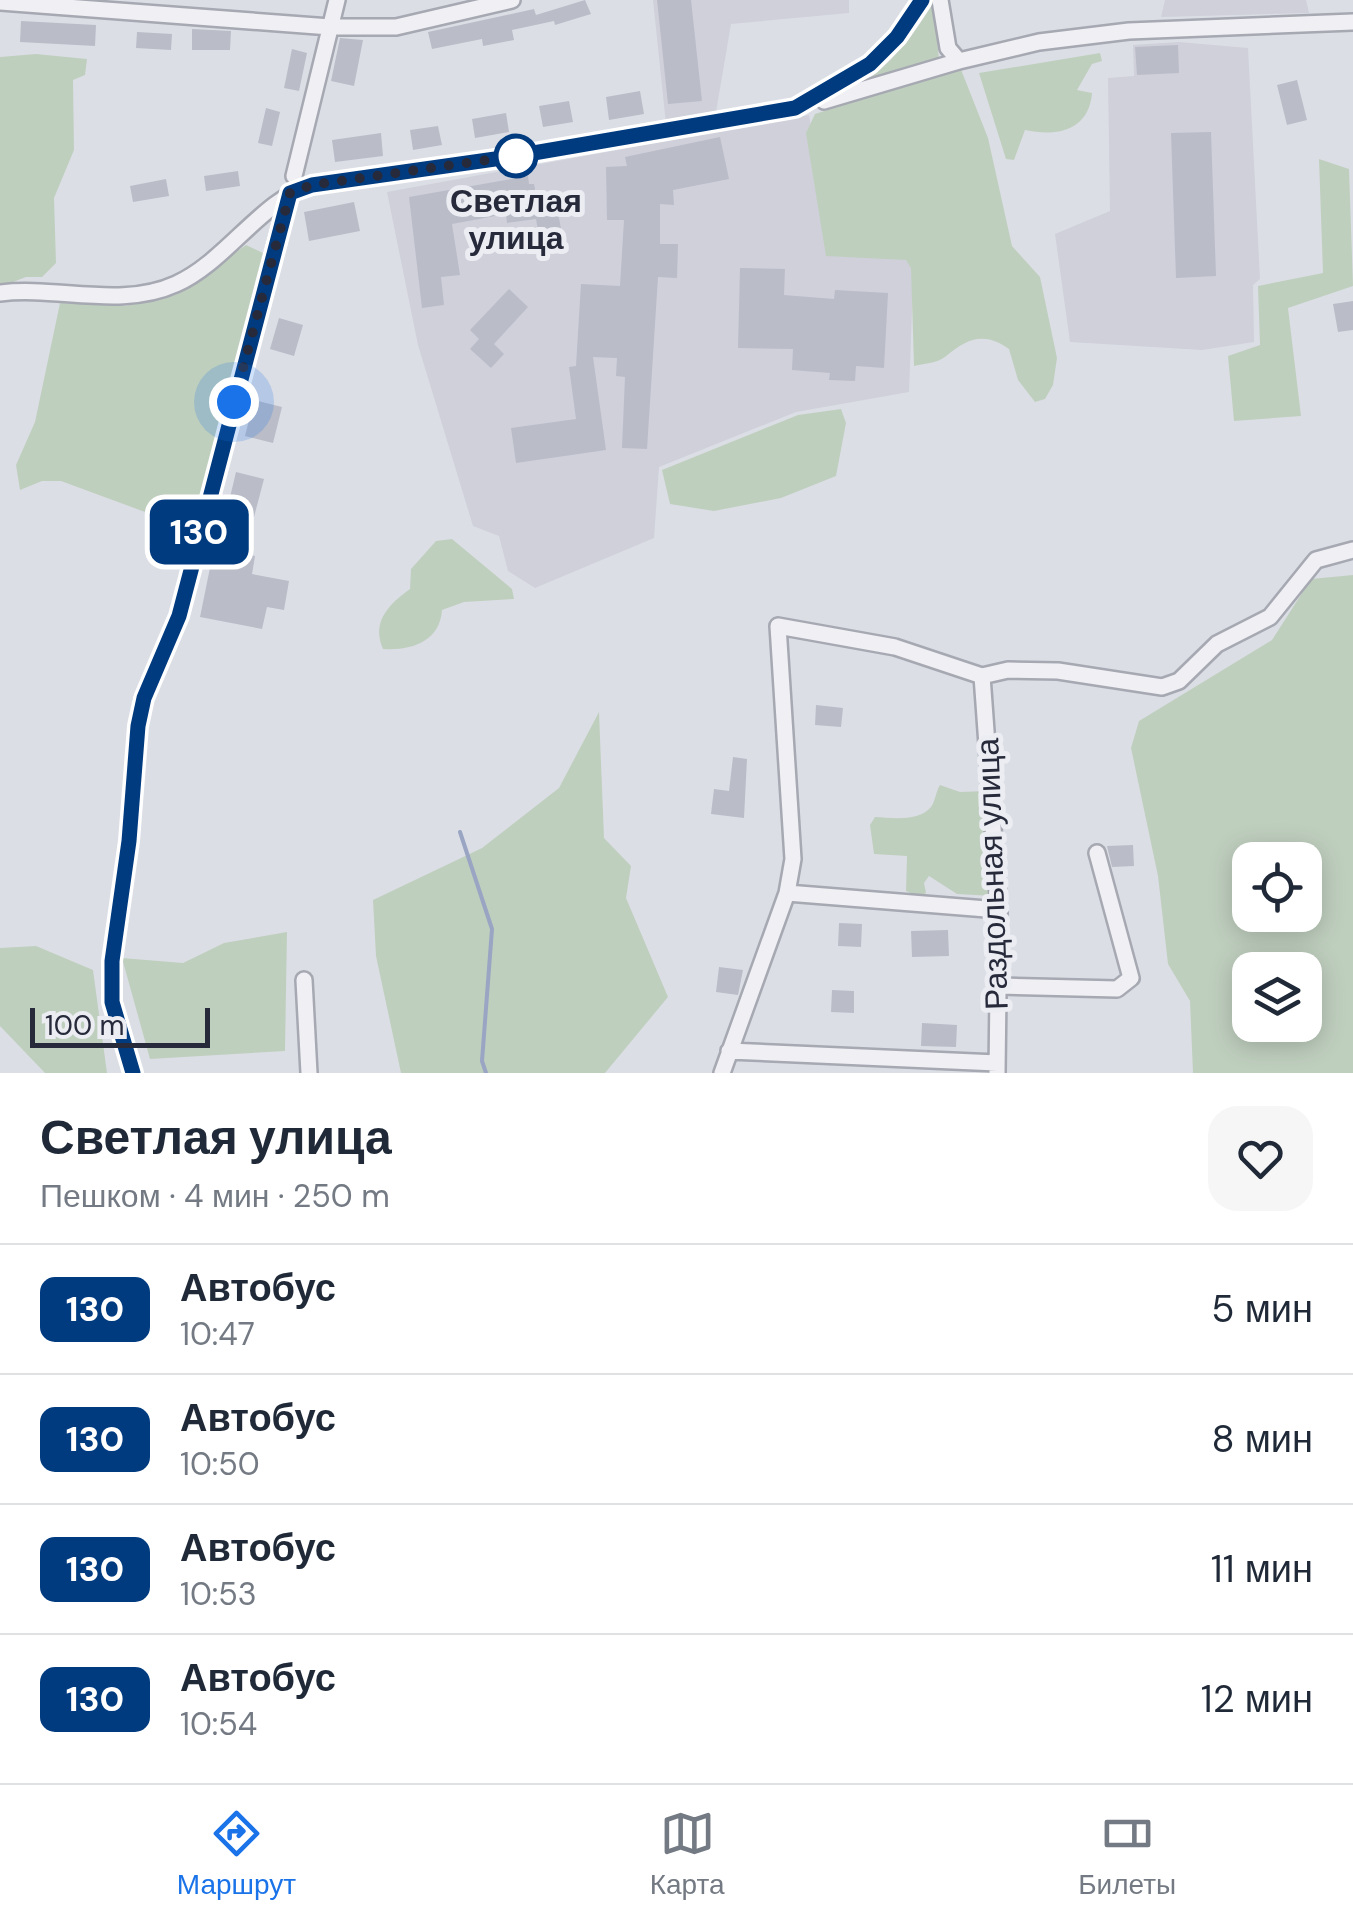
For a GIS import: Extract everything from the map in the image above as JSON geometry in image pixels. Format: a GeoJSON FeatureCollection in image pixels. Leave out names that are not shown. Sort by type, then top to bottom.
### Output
{"type":"FeatureCollection","features":[{"type":"Feature","properties":{"kind":"street"},"geometry":{"type":"LineString","coordinates":[[134,1073],[112,1002],[112,961],[129,841],[138,726],[144,698],[179,616],[292,185],[336,0]]}},
{"type":"Feature","properties":{"kind":"street"},"geometry":{"type":"LineString","coordinates":[[0,2],[330,27],[396,28],[512,0]]}},
{"type":"Feature","properties":{"kind":"street"},"geometry":{"type":"LineString","coordinates":[[795,108],[870,64],[897,37],[922,0]]}},
{"type":"Feature","properties":{"kind":"street"},"geometry":{"type":"LineString","coordinates":[[940,0],[948,48],[959,61]]}},
{"type":"Feature","properties":{"kind":"street"},"geometry":{"type":"LineString","coordinates":[[0,294],[59,290],[126,296],[155,292],[197,273],[292,185],[516,156],[795,108],[1040,42],[1129,31],[1353,22]]}},
{"type":"Feature","properties":{"kind":"street"},"geometry":{"type":"LineString","coordinates":[[722,1073],[787,894],[793,818],[778,626],[894,647],[982,676],[1008,670],[1058,671],[1137,687],[1162,687],[1179,681],[1217,644],[1270,617],[1316,560],[1353,550]]}},
{"type":"Feature","properties":{"kind":"street","name":"Раздольная улица"},"geometry":{"type":"LineString","coordinates":[[982,676],[999,910],[997,1068]]}},
{"type":"Feature","properties":{"kind":"street"},"geometry":{"type":"LineString","coordinates":[[1000,986],[1117,989],[1131,978],[1097,852]]}},
{"type":"Feature","properties":{"kind":"street"},"geometry":{"type":"LineString","coordinates":[[787,894],[999,910]]}},
{"type":"Feature","properties":{"kind":"street"},"geometry":{"type":"LineString","coordinates":[[304,980],[310,1073]]}},
{"type":"Feature","properties":{"kind":"street"},"geometry":{"type":"LineString","coordinates":[[729,1051],[997,1068]]}},
{"type":"Feature","properties":{"kind":"shaded area"},"geometry":{"type":"Polygon","coordinates":[[[653,0],[849,0],[849,13],[731,24],[716,112],[666,124],[653,0]]]}},
{"type":"Feature","properties":{"kind":"shaded area"},"geometry":{"type":"Polygon","coordinates":[[[1165,0],[1306,0],[1309,13],[1161,17],[1165,0]]]}},
{"type":"Feature","properties":{"kind":"shaded area"},"geometry":{"type":"Polygon","coordinates":[[[1179,42],[1248,48],[1260,279],[1253,285],[1254,342],[1202,350],[1070,342],[1055,234],[1110,211],[1108,78],[1134,76],[1133,45],[1179,42]]]}},
{"type":"Feature","properties":{"kind":"shaded area"},"geometry":{"type":"Polygon","coordinates":[[[809,115],[832,252],[914,257],[909,392],[796,412],[659,467],[654,538],[535,588],[508,571],[499,536],[473,526],[418,345],[387,192],[809,115]]]}},
{"type":"Feature","properties":{"kind":"green space"},"geometry":{"type":"Polygon","coordinates":[[[934,1],[939,61],[856,87],[900,49],[934,1]]]}},
{"type":"Feature","properties":{"kind":"green space"},"geometry":{"type":"Polygon","coordinates":[[[1100,53],[1102,61],[1092,64],[1077,90],[1092,93],[1085,116],[1059,131],[1025,130],[1014,160],[1006,159],[979,73],[1100,53]]]}},
{"type":"Feature","properties":{"kind":"green space"},"geometry":{"type":"Polygon","coordinates":[[[36,54],[87,59],[85,75],[73,80],[74,150],[54,198],[56,263],[42,277],[26,277],[0,287],[0,57],[36,54]]]}},
{"type":"Feature","properties":{"kind":"green space"},"geometry":{"type":"Polygon","coordinates":[[[960,67],[988,138],[1012,246],[1040,277],[1057,358],[1053,385],[1045,399],[1035,402],[1018,380],[1009,349],[991,340],[968,342],[942,359],[914,366],[911,268],[906,260],[826,256],[806,133],[815,114],[960,67]]]}},
{"type":"Feature","properties":{"kind":"green space"},"geometry":{"type":"Polygon","coordinates":[[[1319,159],[1349,169],[1353,286],[1288,308],[1301,416],[1234,421],[1228,356],[1260,345],[1258,286],[1323,273],[1319,159]]]}},
{"type":"Feature","properties":{"kind":"green space"},"geometry":{"type":"Polygon","coordinates":[[[246,245],[263,253],[264,259],[193,523],[183,526],[61,481],[42,481],[20,490],[16,465],[35,422],[60,303],[125,306],[175,295],[246,245]]]}},
{"type":"Feature","properties":{"kind":"green space"},"geometry":{"type":"Polygon","coordinates":[[[841,409],[846,423],[836,476],[781,498],[714,511],[670,504],[662,470],[798,415],[841,409]]]}},
{"type":"Feature","properties":{"kind":"green space"},"geometry":{"type":"Polygon","coordinates":[[[452,539],[512,589],[514,599],[464,602],[442,610],[436,629],[423,642],[383,649],[381,622],[389,607],[410,589],[411,569],[436,541],[452,539]]]}},
{"type":"Feature","properties":{"kind":"green space"},"geometry":{"type":"Polygon","coordinates":[[[1353,575],[1353,1073],[1193,1073],[1190,1001],[1168,964],[1158,876],[1131,748],[1139,721],[1272,640],[1311,579],[1353,575]]]}},
{"type":"Feature","properties":{"kind":"green space"},"geometry":{"type":"Polygon","coordinates":[[[599,712],[604,838],[631,866],[626,898],[668,997],[605,1073],[401,1073],[376,956],[373,900],[482,848],[559,788],[599,712]]]}},
{"type":"Feature","properties":{"kind":"green space"},"geometry":{"type":"Polygon","coordinates":[[[940,785],[960,792],[985,791],[993,896],[957,894],[929,876],[924,883],[926,893],[919,897],[906,891],[907,856],[874,854],[870,825],[875,817],[904,818],[926,812],[940,785]]]}},
{"type":"Feature","properties":{"kind":"green space"},"geometry":{"type":"Polygon","coordinates":[[[287,932],[285,1051],[150,1059],[122,958],[183,963],[224,943],[287,932]]]}},
{"type":"Feature","properties":{"kind":"green space"},"geometry":{"type":"Polygon","coordinates":[[[36,946],[93,970],[107,1073],[45,1073],[0,1026],[0,948],[36,946]]]}},
{"type":"Feature","properties":{"kind":"building"},"geometry":{"type":"Polygon","coordinates":[[[585,0],[591,14],[555,25],[554,21],[512,30],[514,40],[483,46],[482,39],[432,49],[428,32],[534,9],[536,15],[585,0]]]}},
{"type":"Feature","properties":{"kind":"building"},"geometry":{"type":"Polygon","coordinates":[[[657,0],[691,0],[702,101],[668,104],[657,0]]]}},
{"type":"Feature","properties":{"kind":"building"},"geometry":{"type":"Polygon","coordinates":[[[21,21],[96,25],[95,46],[20,42],[21,21]]]}},
{"type":"Feature","properties":{"kind":"building"},"geometry":{"type":"Polygon","coordinates":[[[192,29],[231,31],[230,50],[192,50],[192,29]]]}},
{"type":"Feature","properties":{"kind":"building"},"geometry":{"type":"Polygon","coordinates":[[[137,32],[172,34],[171,50],[136,48],[137,32]]]}},
{"type":"Feature","properties":{"kind":"building"},"geometry":{"type":"Polygon","coordinates":[[[340,38],[363,40],[354,86],[331,81],[340,38]]]}},
{"type":"Feature","properties":{"kind":"building"},"geometry":{"type":"Polygon","coordinates":[[[1178,45],[1179,73],[1137,75],[1135,47],[1178,45]]]}},
{"type":"Feature","properties":{"kind":"building"},"geometry":{"type":"Polygon","coordinates":[[[292,49],[307,53],[299,91],[284,88],[292,49]]]}},
{"type":"Feature","properties":{"kind":"building"},"geometry":{"type":"Polygon","coordinates":[[[1297,80],[1307,120],[1287,125],[1277,85],[1297,80]]]}},
{"type":"Feature","properties":{"kind":"building"},"geometry":{"type":"Polygon","coordinates":[[[640,91],[644,114],[609,120],[606,97],[640,91]]]}},
{"type":"Feature","properties":{"kind":"building"},"geometry":{"type":"Polygon","coordinates":[[[569,101],[573,122],[543,127],[539,106],[569,101]]]}},
{"type":"Feature","properties":{"kind":"building"},"geometry":{"type":"Polygon","coordinates":[[[266,108],[280,112],[272,146],[258,143],[266,108]]]}},
{"type":"Feature","properties":{"kind":"building"},"geometry":{"type":"Polygon","coordinates":[[[506,113],[509,132],[475,138],[472,119],[506,113]]]}},
{"type":"Feature","properties":{"kind":"building"},"geometry":{"type":"Polygon","coordinates":[[[438,126],[442,145],[413,150],[410,130],[438,126]]]}},
{"type":"Feature","properties":{"kind":"building"},"geometry":{"type":"Polygon","coordinates":[[[1211,132],[1216,276],[1176,278],[1171,133],[1211,132]]]}},
{"type":"Feature","properties":{"kind":"building"},"geometry":{"type":"Polygon","coordinates":[[[381,133],[383,156],[335,162],[332,140],[381,133]]]}},
{"type":"Feature","properties":{"kind":"building"},"geometry":{"type":"Polygon","coordinates":[[[720,137],[729,179],[673,190],[674,205],[660,204],[660,244],[678,244],[677,278],[658,277],[647,449],[622,448],[625,377],[616,376],[617,358],[593,357],[606,450],[516,463],[511,428],[576,419],[569,367],[576,366],[581,284],[620,286],[624,220],[607,220],[606,167],[627,166],[625,157],[720,137]]]}},
{"type":"Feature","properties":{"kind":"building"},"geometry":{"type":"Polygon","coordinates":[[[238,171],[240,186],[206,191],[204,176],[238,171]]]}},
{"type":"Feature","properties":{"kind":"building"},"geometry":{"type":"Polygon","coordinates":[[[528,176],[529,184],[534,184],[539,211],[557,208],[564,244],[541,248],[536,219],[507,223],[506,214],[452,224],[460,275],[441,277],[444,305],[422,308],[409,197],[528,176]]]}},
{"type":"Feature","properties":{"kind":"building"},"geometry":{"type":"Polygon","coordinates":[[[166,179],[169,196],[133,202],[130,186],[166,179]]]}},
{"type":"Feature","properties":{"kind":"building"},"geometry":{"type":"Polygon","coordinates":[[[354,202],[360,231],[309,241],[304,212],[354,202]]]}},
{"type":"Feature","properties":{"kind":"building"},"geometry":{"type":"Polygon","coordinates":[[[740,268],[785,269],[784,295],[834,299],[835,290],[888,293],[884,368],[856,366],[855,381],[829,380],[830,373],[792,370],[793,349],[738,348],[740,268]]]}},
{"type":"Feature","properties":{"kind":"building"},"geometry":{"type":"Polygon","coordinates":[[[509,289],[528,307],[494,344],[504,354],[491,368],[470,349],[479,339],[470,330],[509,289]]]}},
{"type":"Feature","properties":{"kind":"building"},"geometry":{"type":"Polygon","coordinates":[[[1353,301],[1353,330],[1338,332],[1333,304],[1353,301]]]}},
{"type":"Feature","properties":{"kind":"building"},"geometry":{"type":"Polygon","coordinates":[[[279,318],[303,325],[294,356],[270,349],[279,318]]]}},
{"type":"Feature","properties":{"kind":"building"},"geometry":{"type":"Polygon","coordinates":[[[254,400],[282,407],[273,443],[245,436],[254,400]]]}},
{"type":"Feature","properties":{"kind":"building"},"geometry":{"type":"Polygon","coordinates":[[[236,472],[264,479],[254,517],[227,510],[236,472]]]}},
{"type":"Feature","properties":{"kind":"building"},"geometry":{"type":"Polygon","coordinates":[[[214,548],[255,556],[252,574],[289,581],[284,610],[267,607],[262,629],[200,617],[214,548]]]}},
{"type":"Feature","properties":{"kind":"building"},"geometry":{"type":"Polygon","coordinates":[[[816,705],[843,708],[841,727],[815,725],[816,705]]]}},
{"type":"Feature","properties":{"kind":"building"},"geometry":{"type":"Polygon","coordinates":[[[733,757],[747,759],[744,818],[711,814],[714,789],[729,791],[733,757]]]}},
{"type":"Feature","properties":{"kind":"building"},"geometry":{"type":"Polygon","coordinates":[[[1133,845],[1134,866],[1112,867],[1107,846],[1133,845]]]}},
{"type":"Feature","properties":{"kind":"building"},"geometry":{"type":"Polygon","coordinates":[[[839,923],[862,924],[861,947],[838,946],[839,923]]]}},
{"type":"Feature","properties":{"kind":"building"},"geometry":{"type":"Polygon","coordinates":[[[948,930],[949,956],[912,957],[911,931],[948,930]]]}},
{"type":"Feature","properties":{"kind":"building"},"geometry":{"type":"Polygon","coordinates":[[[719,967],[743,970],[738,995],[716,992],[719,967]]]}},
{"type":"Feature","properties":{"kind":"building"},"geometry":{"type":"Polygon","coordinates":[[[832,990],[854,991],[854,1013],[831,1012],[832,990]]]}},
{"type":"Feature","properties":{"kind":"building"},"geometry":{"type":"Polygon","coordinates":[[[922,1023],[957,1025],[956,1047],[921,1046],[922,1023]]]}},
{"type":"Feature","properties":{"kind":"waterway"},"geometry":{"type":"LineString","coordinates":[[460,832],[492,929],[482,1061],[486,1073]]}},
{"type":"Feature","properties":{"kind":"bus line","name":"130"},"geometry":{"type":"LineString","coordinates":[[133,1073],[112,1002],[112,961],[129,841],[138,726],[144,698],[179,616],[290,193],[312,185],[516,156],[795,108],[834,89],[870,64],[897,37],[922,0]]}},
{"type":"Feature","properties":{"kind":"place","name":"Светлая улица"},"geometry":{"type":"Point","coordinates":[516,156]}},
{"type":"Feature","properties":{"kind":"route"},"geometry":{"type":"LineString","coordinates":[[234,402],[290,193],[312,185],[516,156]]}}]}
